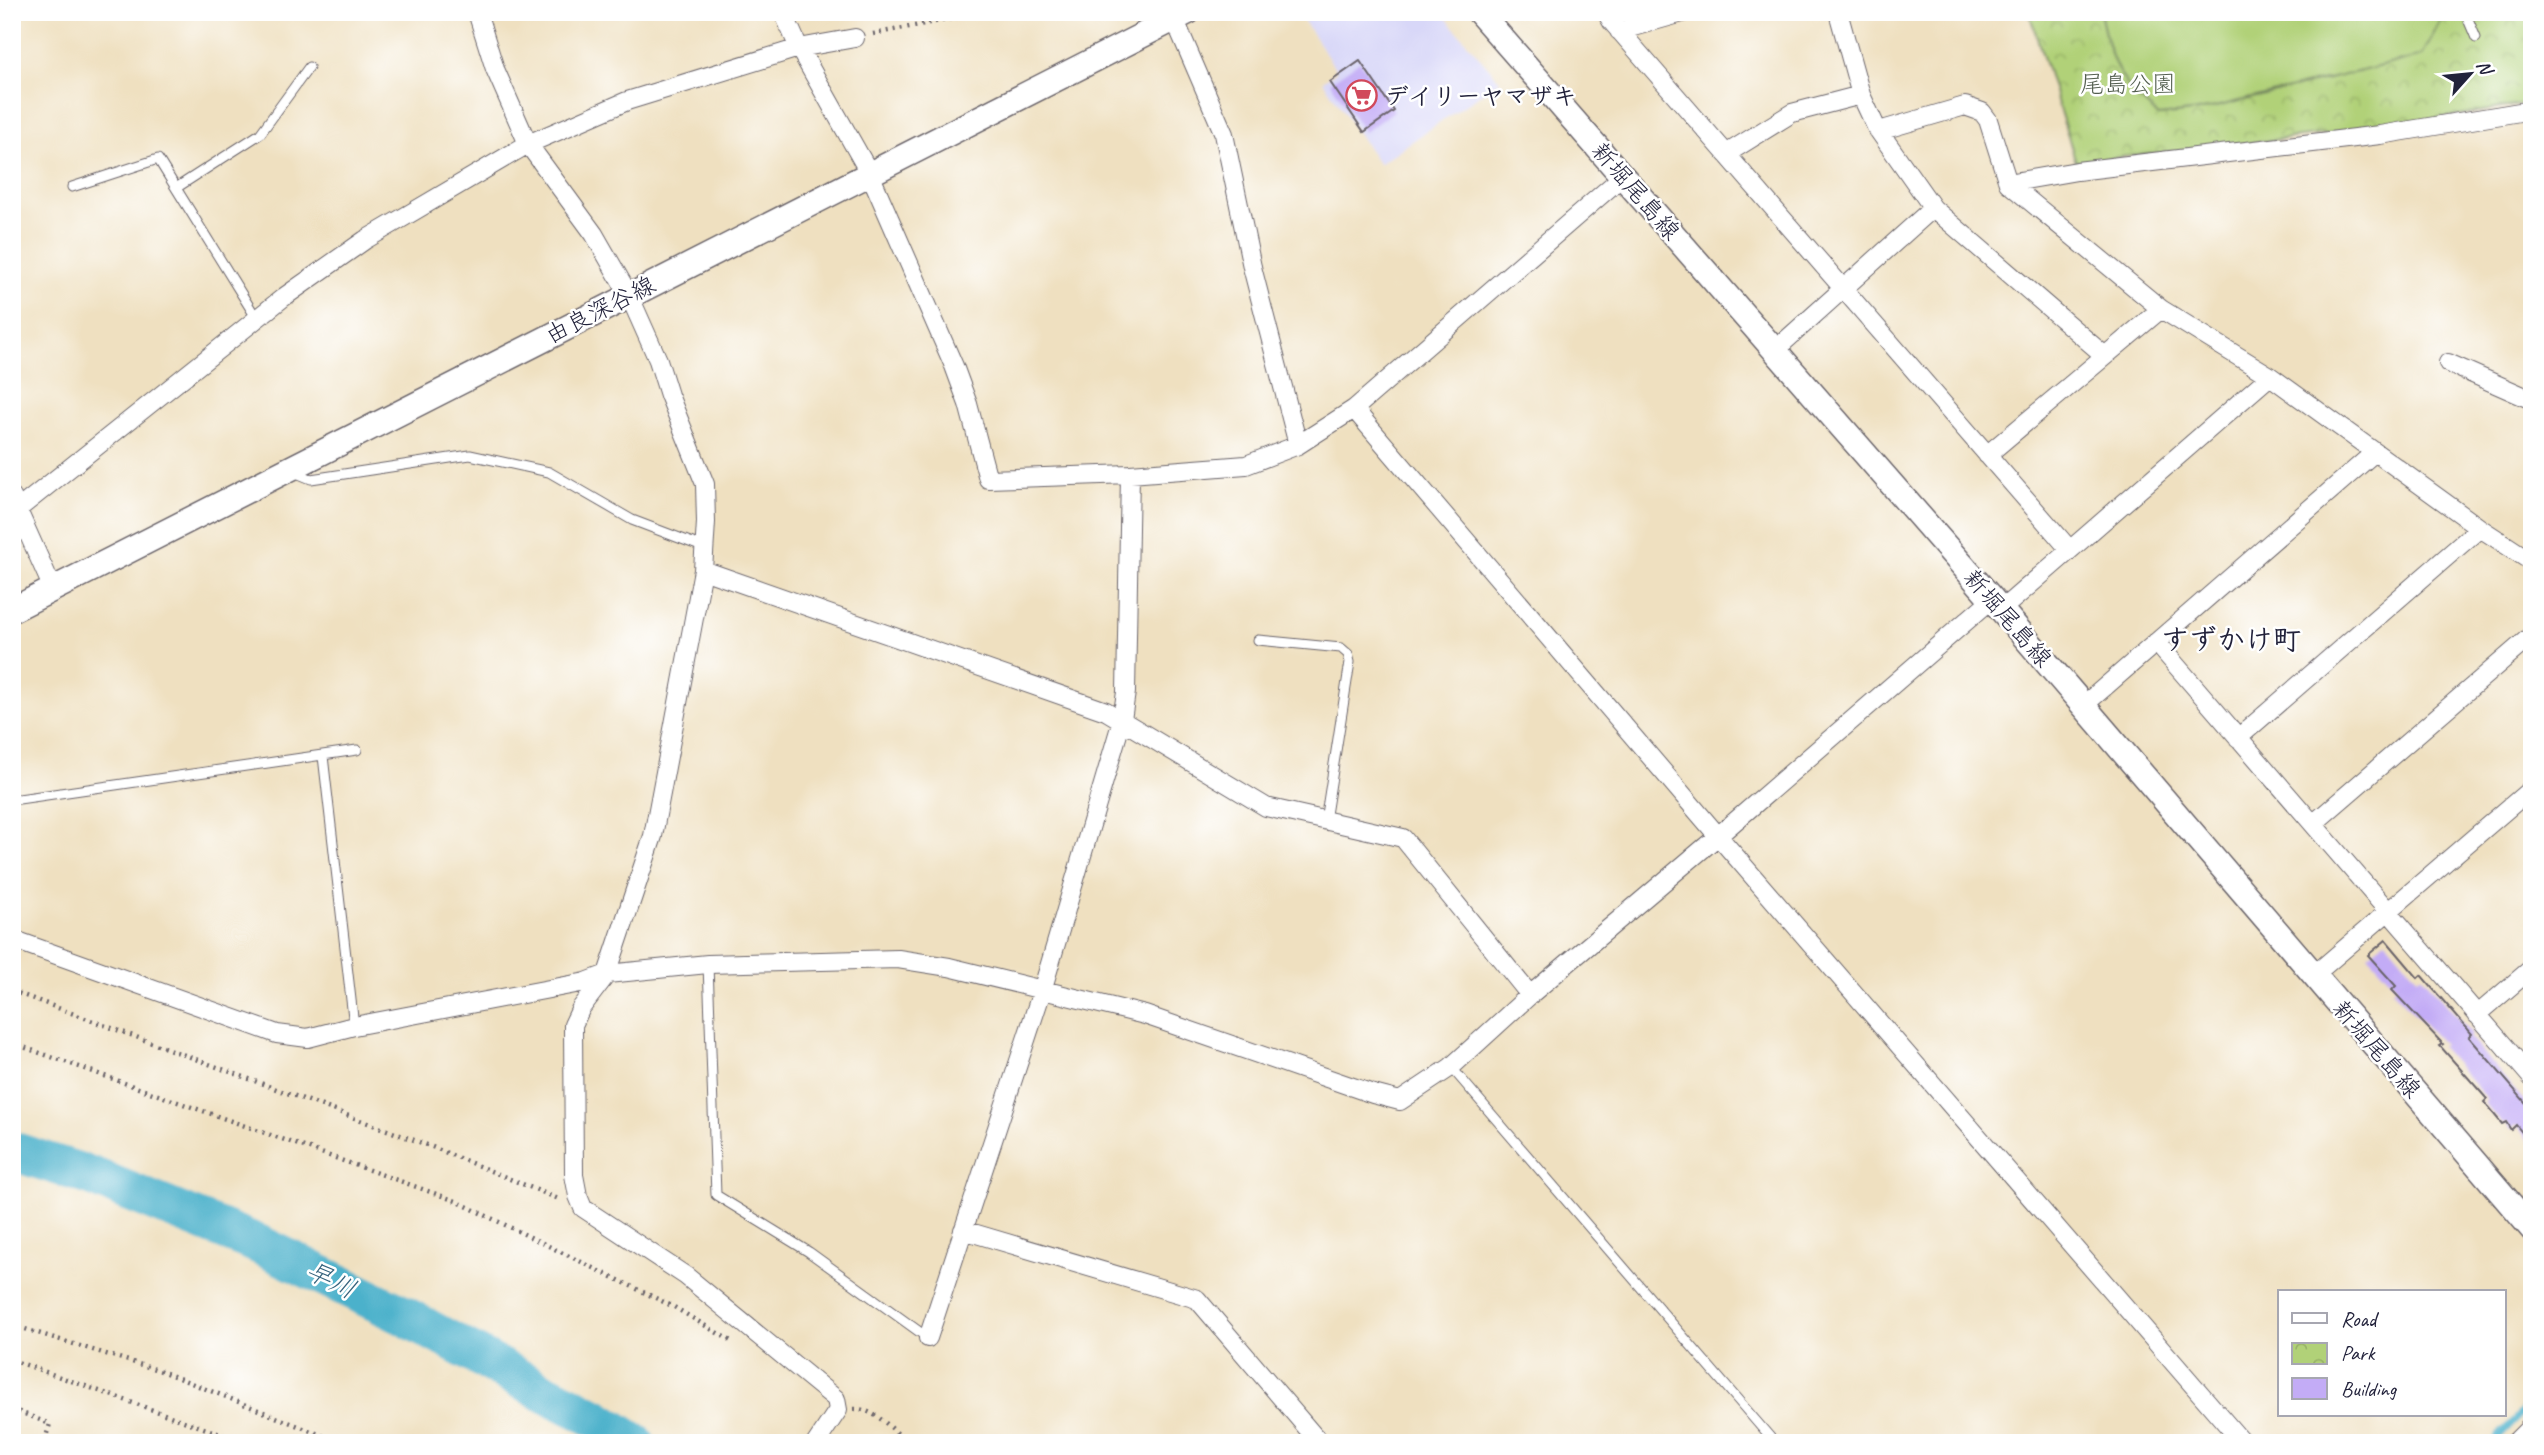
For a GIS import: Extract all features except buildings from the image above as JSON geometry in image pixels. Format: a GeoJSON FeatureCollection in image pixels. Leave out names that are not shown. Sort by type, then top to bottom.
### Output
{"type":"FeatureCollection","features":[{"type":"Feature","properties":{"kind":"main road","name":"新堀尾島線"},"geometry":{"type":"LineString","coordinates":[[1479,12],[2084,705],[2532,1229]]}},
{"type":"Feature","properties":{"kind":"main road","name":"由良深谷線"},"geometry":{"type":"LineString","coordinates":[[12,610],[1181,15]]}},
{"type":"Feature","properties":{"kind":"street"},"geometry":{"type":"LineString","coordinates":[[477,12],[495,69],[528,144],[594,234],[629,295],[658,360],[669,395],[705,484],[703,570],[653,836],[607,974],[581,1008],[573,1025],[574,1175],[583,1208],[686,1276],[836,1399],[838,1410],[816,1443]]}},
{"type":"Feature","properties":{"kind":"street"},"geometry":{"type":"LineString","coordinates":[[783,12],[799,48],[870,174],[954,366],[968,404],[988,479],[1130,474],[1246,464],[1298,445],[1354,409],[1623,176]]}},
{"type":"Feature","properties":{"kind":"street"},"geometry":{"type":"LineString","coordinates":[[1606,12],[1619,31],[2070,550]]}},
{"type":"Feature","properties":{"kind":"street"},"geometry":{"type":"LineString","coordinates":[[1619,31],[1686,12]]}},
{"type":"Feature","properties":{"kind":"street"},"geometry":{"type":"LineString","coordinates":[[1838,12],[1861,95],[1879,131],[1933,208],[2105,356]]}},
{"type":"Feature","properties":{"kind":"street"},"geometry":{"type":"LineString","coordinates":[[1181,15],[1224,134],[1252,267],[1298,445]]}},
{"type":"Feature","properties":{"kind":"street"},"geometry":{"type":"LineString","coordinates":[[53,589],[15,503],[284,297],[365,240],[528,144],[627,101],[799,48],[855,38]]}},
{"type":"Feature","properties":{"kind":"street"},"geometry":{"type":"LineString","coordinates":[[1726,154],[1792,113],[1861,95]]}},
{"type":"Feature","properties":{"kind":"street"},"geometry":{"type":"LineString","coordinates":[[1879,131],[1965,106],[1982,112],[1988,120],[2008,183],[2161,309],[2270,376],[2480,528],[2532,562]]}},
{"type":"Feature","properties":{"kind":"street"},"geometry":{"type":"LineString","coordinates":[[2008,183],[2077,171],[2380,135],[2532,110]]}},
{"type":"Feature","properties":{"kind":"street"},"geometry":{"type":"LineString","coordinates":[[1775,350],[1933,208]]}},
{"type":"Feature","properties":{"kind":"street"},"geometry":{"type":"LineString","coordinates":[[1987,455],[2161,309]]}},
{"type":"Feature","properties":{"kind":"street"},"geometry":{"type":"LineString","coordinates":[[2448,363],[2532,400]]}},
{"type":"Feature","properties":{"kind":"street"},"geometry":{"type":"LineString","coordinates":[[12,939],[277,1034],[308,1038],[354,1026],[586,982],[607,974],[708,964],[898,959],[949,967],[1146,1015],[1400,1101],[1451,1067],[1530,995],[1718,836],[1997,605],[2070,550],[2270,376]]}},
{"type":"Feature","properties":{"kind":"street"},"geometry":{"type":"LineString","coordinates":[[1354,409],[1718,836],[2243,1443]]}},
{"type":"Feature","properties":{"kind":"street"},"geometry":{"type":"LineString","coordinates":[[2084,705],[2375,452]]}},
{"type":"Feature","properties":{"kind":"street"},"geometry":{"type":"LineString","coordinates":[[929,1338],[1042,991],[1122,720],[1126,692],[1130,474]]}},
{"type":"Feature","properties":{"kind":"street"},"geometry":{"type":"LineString","coordinates":[[2238,738],[2480,528]]}},
{"type":"Feature","properties":{"kind":"street"},"geometry":{"type":"LineString","coordinates":[[703,570],[1106,711],[1266,807],[1403,838],[1530,995]]}},
{"type":"Feature","properties":{"kind":"street"},"geometry":{"type":"LineString","coordinates":[[2313,824],[2532,635]]}},
{"type":"Feature","properties":{"kind":"street"},"geometry":{"type":"LineString","coordinates":[[2156,642],[2532,1078]]}},
{"type":"Feature","properties":{"kind":"street"},"geometry":{"type":"LineString","coordinates":[[2314,975],[2532,788]]}},
{"type":"Feature","properties":{"kind":"street"},"geometry":{"type":"LineString","coordinates":[[2477,1015],[2532,968]]}},
{"type":"Feature","properties":{"kind":"street"},"geometry":{"type":"LineString","coordinates":[[963,1230],[1197,1299],[1320,1443]]}},
{"type":"Feature","properties":{"kind":"lane"},"geometry":{"type":"LineString","coordinates":[[2465,12],[2476,38]]}},
{"type":"Feature","properties":{"kind":"lane"},"geometry":{"type":"LineString","coordinates":[[176,188],[260,134],[309,68]]}},
{"type":"Feature","properties":{"kind":"lane"},"geometry":{"type":"LineString","coordinates":[[72,187],[158,159],[257,318]]}},
{"type":"Feature","properties":{"kind":"lane"},"geometry":{"type":"LineString","coordinates":[[288,469],[311,479],[470,455],[549,472],[632,520],[703,547]]}},
{"type":"Feature","properties":{"kind":"lane"},"geometry":{"type":"LineString","coordinates":[[1258,640],[1341,648],[1348,654],[1350,662],[1325,821]]}},
{"type":"Feature","properties":{"kind":"lane"},"geometry":{"type":"LineString","coordinates":[[12,800],[357,750]]}},
{"type":"Feature","properties":{"kind":"lane"},"geometry":{"type":"LineString","coordinates":[[323,755],[354,1026]]}},
{"type":"Feature","properties":{"kind":"lane"},"geometry":{"type":"LineString","coordinates":[[708,964],[716,1195],[809,1252],[929,1338]]}},
{"type":"Feature","properties":{"kind":"lane"},"geometry":{"type":"LineString","coordinates":[[1451,1067],[1775,1443]]}},
{"type":"Feature","properties":{"kind":"lane"},"geometry":{"type":"LineString","coordinates":[[2508,1443],[2532,1419]]}},
{"type":"Feature","properties":{"kind":"path"},"geometry":{"type":"LineString","coordinates":[[855,38],[986,12]]}},
{"type":"Feature","properties":{"kind":"path"},"geometry":{"type":"LineString","coordinates":[[12,991],[430,1146],[583,1208]]}},
{"type":"Feature","properties":{"kind":"path"},"geometry":{"type":"LineString","coordinates":[[12,1043],[456,1201],[674,1307],[740,1346]]}},
{"type":"Feature","properties":{"kind":"path"},"geometry":{"type":"LineString","coordinates":[[12,1325],[161,1371],[341,1443]]}},
{"type":"Feature","properties":{"kind":"path"},"geometry":{"type":"LineString","coordinates":[[12,1360],[246,1443]]}},
{"type":"Feature","properties":{"kind":"path"},"geometry":{"type":"LineString","coordinates":[[12,1409],[50,1424],[44,1443]]}},
{"type":"Feature","properties":{"kind":"path"},"geometry":{"type":"LineString","coordinates":[[838,1410],[860,1409],[882,1420],[908,1443]]}},
{"type":"Feature","properties":{"kind":"shaded area"},"geometry":{"type":"Polygon","coordinates":[[[1298,12],[1441,12],[1500,81],[1379,164],[1323,81],[1337,71],[1298,12]]]}},
{"type":"Feature","properties":{"kind":"green space","name":"尾島公園"},"geometry":{"type":"Polygon","coordinates":[[[2029,12],[2532,12],[2532,103],[2380,128],[2076,162],[2029,12]]]}},
{"type":"Feature","properties":{"kind":"green space"},"geometry":{"type":"Polygon","coordinates":[[[2100,12],[2439,12],[2442,18],[2422,56],[2199,111],[2159,116],[2134,94],[2118,71],[2100,12]]]}},
{"type":"Feature","properties":{"kind":"waterway","name":"早川"},"geometry":{"type":"LineString","coordinates":[[12,1151],[91,1176],[258,1244],[401,1314],[596,1418],[635,1443]]}},
{"type":"Feature","properties":{"kind":"waterway"},"geometry":{"type":"LineString","coordinates":[[2492,1443],[2532,1402]]}},
{"type":"Feature","properties":{"kind":"place","name":"デイリーヤマザキ"},"geometry":{"type":"Point","coordinates":[1362,96]}},
{"type":"Feature","properties":{"kind":"district","name":"すずかけ町"},"geometry":{"type":"Point","coordinates":[2231,639]}}]}
